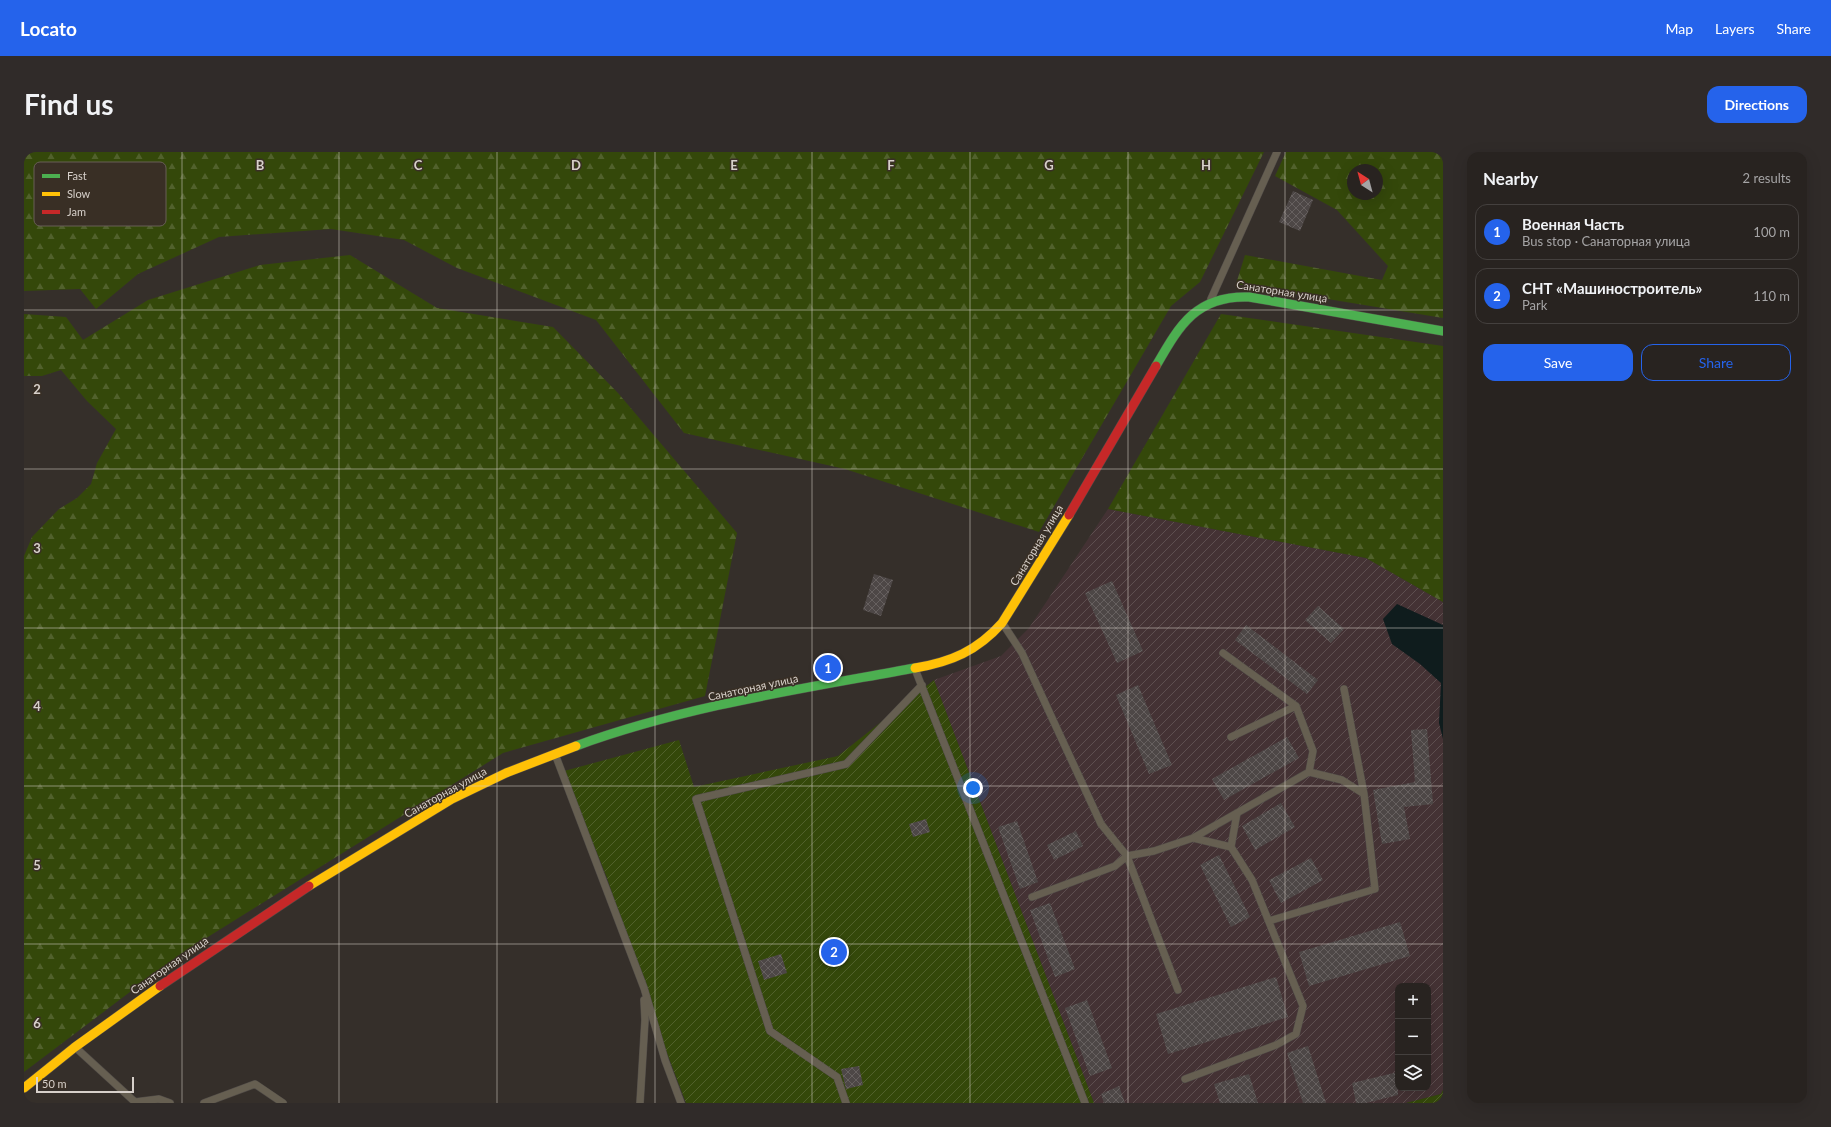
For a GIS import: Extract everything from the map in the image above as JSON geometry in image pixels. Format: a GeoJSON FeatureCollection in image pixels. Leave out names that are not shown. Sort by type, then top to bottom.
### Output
{"type":"FeatureCollection","features":[{"type":"Feature","properties":{"kind":"street","name":"Санаторная улица"},"geometry":{"type":"LineString","coordinates":[[24,1088],[75,1047],[192,963],[320,879],[452,799],[506,773],[612,733],[731,702],[937,664],[970,651],[993,633],[1002,623],[1050,548],[1162,353],[1186,318],[1210,301],[1229,296],[1249,296],[1443,331]]}},
{"type":"Feature","properties":{"kind":"lane"},"geometry":{"type":"LineString","coordinates":[[1210,301],[1277,152]]}},
{"type":"Feature","properties":{"kind":"lane"},"geometry":{"type":"LineString","coordinates":[[1002,623],[1022,653],[1101,824],[1127,856],[1178,990]]}},
{"type":"Feature","properties":{"kind":"lane"},"geometry":{"type":"LineString","coordinates":[[1223,653],[1296,706],[1313,751],[1309,772]]}},
{"type":"Feature","properties":{"kind":"lane"},"geometry":{"type":"LineString","coordinates":[[915,669],[1085,1103]]}},
{"type":"Feature","properties":{"kind":"lane"},"geometry":{"type":"LineString","coordinates":[[846,1103],[838,1077],[770,1031],[696,799],[846,764],[922,685]]}},
{"type":"Feature","properties":{"kind":"lane"},"geometry":{"type":"LineString","coordinates":[[1269,921],[1375,889],[1364,794],[1344,689]]}},
{"type":"Feature","properties":{"kind":"lane"},"geometry":{"type":"LineString","coordinates":[[1231,736],[1296,706]]}},
{"type":"Feature","properties":{"kind":"lane"},"geometry":{"type":"LineString","coordinates":[[555,754],[644,988],[665,1060],[681,1103]]}},
{"type":"Feature","properties":{"kind":"lane"},"geometry":{"type":"LineString","coordinates":[[1032,897],[1114,866],[1127,856],[1154,851],[1193,838],[1309,772],[1342,780],[1364,794]]}},
{"type":"Feature","properties":{"kind":"lane"},"geometry":{"type":"LineString","coordinates":[[1185,1079],[1276,1045],[1296,1034],[1302,1006],[1252,880],[1231,847],[1237,813]]}},
{"type":"Feature","properties":{"kind":"lane"},"geometry":{"type":"LineString","coordinates":[[1193,838],[1231,847]]}},
{"type":"Feature","properties":{"kind":"lane"},"geometry":{"type":"LineString","coordinates":[[640,1103],[645,1020],[644,988]]}},
{"type":"Feature","properties":{"kind":"lane"},"geometry":{"type":"LineString","coordinates":[[75,1047],[135,1103],[159,1099],[170,1103]]}},
{"type":"Feature","properties":{"kind":"lane"},"geometry":{"type":"LineString","coordinates":[[204,1103],[255,1084],[283,1103]]}},
{"type":"Feature","properties":{"kind":"shaded area"},"geometry":{"type":"Polygon","coordinates":[[[1108,509],[1366,558],[1443,602],[1443,1090],[1441,1094],[1406,1103],[1094,1103],[934,680],[1001,656],[1029,628],[1108,509]]]}},
{"type":"Feature","properties":{"kind":"shaded area"},"geometry":{"type":"Polygon","coordinates":[[[1397,604],[1443,625],[1443,739],[1439,723],[1441,683],[1420,664],[1392,644],[1383,619],[1397,604]]]}},
{"type":"Feature","properties":{"kind":"green space"},"geometry":{"type":"Polygon","coordinates":[[[24,152],[1264,152],[1200,282],[1171,306],[1039,532],[845,469],[684,433],[596,320],[457,268],[404,240],[331,229],[219,237],[138,274],[96,309],[80,289],[24,291],[24,152]]]}},
{"type":"Feature","properties":{"kind":"green space"},"geometry":{"type":"Polygon","coordinates":[[[1286,152],[1443,152],[1443,318],[1236,284],[1245,255],[1382,280],[1388,266],[1337,210],[1275,176],[1286,152]]]}},
{"type":"Feature","properties":{"kind":"green space"},"geometry":{"type":"Polygon","coordinates":[[[350,255],[437,308],[553,327],[618,393],[737,533],[705,696],[503,753],[179,955],[24,1072],[24,556],[32,537],[59,509],[77,498],[91,484],[97,463],[116,429],[87,401],[61,370],[42,376],[24,376],[24,314],[66,317],[83,340],[148,300],[260,265],[350,255]]]}},
{"type":"Feature","properties":{"kind":"green space"},"geometry":{"type":"Polygon","coordinates":[[[1221,314],[1443,346],[1443,602],[1366,558],[1108,509],[1221,314]]]}},
{"type":"Feature","properties":{"kind":"green space"},"geometry":{"type":"Polygon","coordinates":[[[934,680],[1094,1103],[686,1103],[657,1027],[607,878],[564,771],[679,740],[694,787],[838,756],[934,680]]]}},
{"type":"Feature","properties":{"kind":"green space"},"geometry":{"type":"Polygon","coordinates":[[[1443,1090],[1443,1103],[1406,1103],[1441,1094],[1443,1090]]]}},
{"type":"Feature","properties":{"kind":"building"},"geometry":{"type":"Polygon","coordinates":[[[1293,191],[1313,200],[1300,231],[1279,222],[1293,191]]]}},
{"type":"Feature","properties":{"kind":"building"},"geometry":{"type":"Polygon","coordinates":[[[874,574],[893,580],[881,616],[863,610],[874,574]]]}},
{"type":"Feature","properties":{"kind":"building"},"geometry":{"type":"Polygon","coordinates":[[[1112,581],[1143,651],[1117,663],[1085,593],[1112,581]]]}},
{"type":"Feature","properties":{"kind":"building"},"geometry":{"type":"Polygon","coordinates":[[[1318,606],[1344,629],[1331,643],[1305,620],[1318,606]]]}},
{"type":"Feature","properties":{"kind":"building"},"geometry":{"type":"Polygon","coordinates":[[[1246,625],[1318,680],[1307,694],[1235,640],[1246,625]]]}},
{"type":"Feature","properties":{"kind":"building"},"geometry":{"type":"Polygon","coordinates":[[[1138,685],[1172,765],[1149,774],[1116,695],[1138,685]]]}},
{"type":"Feature","properties":{"kind":"building"},"geometry":{"type":"Polygon","coordinates":[[[1427,729],[1433,804],[1404,807],[1410,839],[1382,844],[1373,790],[1415,782],[1411,730],[1427,729]]]}},
{"type":"Feature","properties":{"kind":"building"},"geometry":{"type":"Polygon","coordinates":[[[1287,737],[1299,758],[1224,800],[1212,779],[1287,737]]]}},
{"type":"Feature","properties":{"kind":"building"},"geometry":{"type":"Polygon","coordinates":[[[1281,803],[1295,827],[1255,850],[1242,826],[1281,803]]]}},
{"type":"Feature","properties":{"kind":"building"},"geometry":{"type":"Polygon","coordinates":[[[926,819],[930,832],[913,837],[909,824],[926,819]]]}},
{"type":"Feature","properties":{"kind":"building"},"geometry":{"type":"Polygon","coordinates":[[[1017,821],[1038,882],[1020,889],[998,827],[1017,821]]]}},
{"type":"Feature","properties":{"kind":"building"},"geometry":{"type":"Polygon","coordinates":[[[1076,831],[1083,846],[1054,860],[1047,845],[1076,831]]]}},
{"type":"Feature","properties":{"kind":"building"},"geometry":{"type":"Polygon","coordinates":[[[1219,855],[1250,917],[1231,927],[1200,865],[1219,855]]]}},
{"type":"Feature","properties":{"kind":"building"},"geometry":{"type":"Polygon","coordinates":[[[1311,858],[1323,880],[1281,903],[1269,880],[1311,858]]]}},
{"type":"Feature","properties":{"kind":"building"},"geometry":{"type":"Polygon","coordinates":[[[1050,903],[1075,969],[1055,977],[1030,910],[1050,903]]]}},
{"type":"Feature","properties":{"kind":"building"},"geometry":{"type":"Polygon","coordinates":[[[1400,922],[1410,956],[1309,986],[1299,952],[1400,922]]]}},
{"type":"Feature","properties":{"kind":"building"},"geometry":{"type":"Polygon","coordinates":[[[781,954],[787,973],[764,980],[758,961],[781,954]]]}},
{"type":"Feature","properties":{"kind":"building"},"geometry":{"type":"Polygon","coordinates":[[[1276,977],[1288,1017],[1168,1054],[1156,1014],[1276,977]]]}},
{"type":"Feature","properties":{"kind":"building"},"geometry":{"type":"Polygon","coordinates":[[[1087,1000],[1112,1068],[1090,1076],[1065,1008],[1087,1000]]]}},
{"type":"Feature","properties":{"kind":"building"},"geometry":{"type":"Polygon","coordinates":[[[1308,1046],[1326,1103],[1303,1103],[1287,1053],[1308,1046]]]}},
{"type":"Feature","properties":{"kind":"building"},"geometry":{"type":"Polygon","coordinates":[[[859,1066],[863,1085],[846,1089],[841,1069],[859,1066]]]}},
{"type":"Feature","properties":{"kind":"building"},"geometry":{"type":"Polygon","coordinates":[[[1395,1073],[1395,1091],[1398,1091],[1398,1095],[1366,1103],[1356,1103],[1352,1083],[1395,1073]]]}},
{"type":"Feature","properties":{"kind":"building"},"geometry":{"type":"Polygon","coordinates":[[[1249,1074],[1258,1103],[1220,1103],[1214,1084],[1249,1074]]]}},
{"type":"Feature","properties":{"kind":"building"},"geometry":{"type":"Polygon","coordinates":[[[1119,1086],[1125,1103],[1104,1103],[1101,1094],[1119,1086]]]}},
{"type":"Feature","properties":{"kind":"traffic: fast"},"geometry":{"type":"LineString","coordinates":[[1156,366],[1173,338],[1191,316],[1202,307],[1215,301],[1231,298],[1249,297],[1443,331]]}},
{"type":"Feature","properties":{"kind":"traffic: fast"},"geometry":{"type":"LineString","coordinates":[[576,746],[617,732],[701,709],[786,691],[915,668]]}},
{"type":"Feature","properties":{"kind":"traffic: slow"},"geometry":{"type":"LineString","coordinates":[[915,668],[952,659],[973,648],[993,633],[1002,623],[1069,515]]}},
{"type":"Feature","properties":{"kind":"traffic: slow"},"geometry":{"type":"LineString","coordinates":[[309,886],[452,799],[506,773],[576,746]]}},
{"type":"Feature","properties":{"kind":"traffic: slow"},"geometry":{"type":"LineString","coordinates":[[24,1088],[75,1047],[160,986]]}},
{"type":"Feature","properties":{"kind":"traffic: jam"},"geometry":{"type":"LineString","coordinates":[[1069,515],[1156,366]]}},
{"type":"Feature","properties":{"kind":"traffic: jam"},"geometry":{"type":"LineString","coordinates":[[160,986],[309,886]]}},
{"type":"Feature","properties":{"kind":"place","name":"Военная Часть"},"geometry":{"type":"Point","coordinates":[828,668]}},
{"type":"Feature","properties":{"kind":"place","name":"СНТ «Машиностроитель»"},"geometry":{"type":"Point","coordinates":[834,952]}}]}
